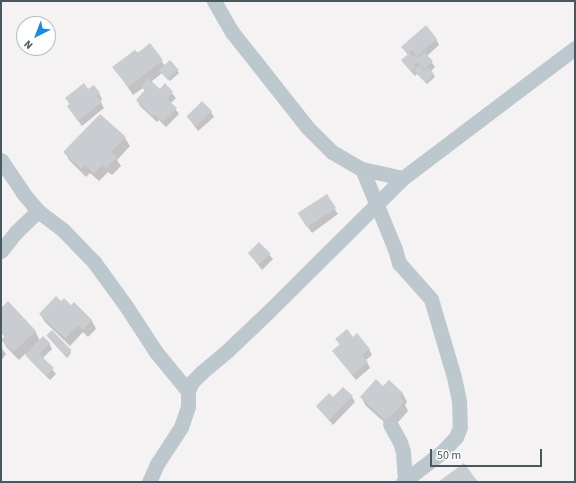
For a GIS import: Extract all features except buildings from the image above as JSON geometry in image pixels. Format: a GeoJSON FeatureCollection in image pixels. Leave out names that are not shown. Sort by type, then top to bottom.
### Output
{"type":"FeatureCollection","features":[{"type":"Feature","properties":{"kind":"street"},"geometry":{"type":"LineString","coordinates":[[214,1],[232,32],[307,127],[332,152],[362,170],[403,178]]}},
{"type":"Feature","properties":{"kind":"street"},"geometry":{"type":"LineString","coordinates":[[149,482],[157,464],[181,427],[188,407],[188,391],[192,382],[227,351],[403,178],[575,48]]}},
{"type":"Feature","properties":{"kind":"street"},"geometry":{"type":"LineString","coordinates":[[1,160],[23,193],[38,211],[63,230],[94,262],[126,306],[156,352],[188,391]]}},
{"type":"Feature","properties":{"kind":"street"},"geometry":{"type":"LineString","coordinates":[[362,170],[399,263],[431,299],[454,376],[459,401],[460,427],[456,437],[442,452],[404,481]]}},
{"type":"Feature","properties":{"kind":"street"},"geometry":{"type":"LineString","coordinates":[[1,251],[16,232],[38,211]]}},
{"type":"Feature","properties":{"kind":"street"},"geometry":{"type":"LineString","coordinates":[[390,424],[402,447],[404,481]]}}]}
